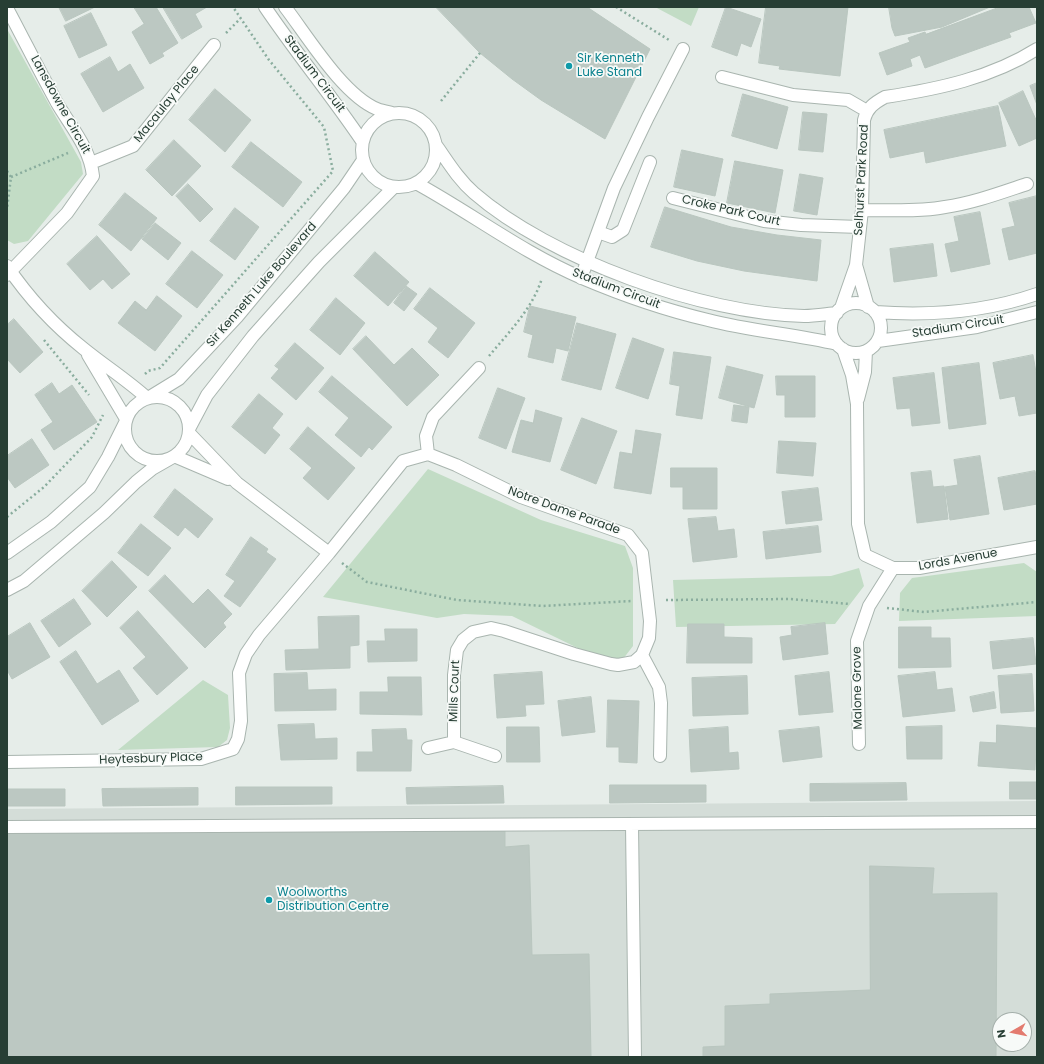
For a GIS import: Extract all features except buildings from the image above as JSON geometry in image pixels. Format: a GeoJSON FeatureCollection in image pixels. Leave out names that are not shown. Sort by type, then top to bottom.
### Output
{"type":"FeatureCollection","features":[{"type":"Feature","properties":{"kind":"street","name":"Stadium Circuit"},"geometry":{"type":"LineString","coordinates":[[265,7],[284,36],[322,83],[362,141]]}},
{"type":"Feature","properties":{"kind":"street","name":"Stadium Circuit"},"geometry":{"type":"LineString","coordinates":[[285,7],[340,79],[361,99],[378,110],[392,113]]}},
{"type":"Feature","properties":{"kind":"street","name":"Lansdowne Circuit"},"geometry":{"type":"LineString","coordinates":[[7,8],[58,103],[84,146],[91,163],[92,176],[67,213],[8,271],[51,321],[147,398]]}},
{"type":"Feature","properties":{"kind":"street","name":"Macaulay Place"},"geometry":{"type":"LineString","coordinates":[[91,163],[133,146],[214,45]]}},
{"type":"Feature","properties":{"kind":"street"},"geometry":{"type":"LineString","coordinates":[[581,278],[614,188],[683,49]]}},
{"type":"Feature","properties":{"kind":"street","name":"Selhurst Park Road"},"geometry":{"type":"LineString","coordinates":[[839,311],[856,265],[862,210],[864,120],[867,111],[876,102],[885,97],[949,86],[991,72],[1037,49]]}},
{"type":"Feature","properties":{"kind":"street"},"geometry":{"type":"LineString","coordinates":[[722,76],[794,95],[848,100],[867,111]]}},
{"type":"Feature","properties":{"kind":"street"},"geometry":{"type":"LineString","coordinates":[[392,113],[410,114],[427,125],[436,146],[436,157],[432,168],[425,177],[416,183],[405,187],[394,187],[384,184],[367,170],[361,151],[362,141],[366,131],[373,122],[382,116],[392,113]]}},
{"type":"Feature","properties":{"kind":"street","name":"Stadium Circuit"},"geometry":{"type":"LineString","coordinates":[[436,146],[459,178],[474,193],[514,222],[556,246],[616,273],[679,295],[727,307],[805,316],[839,311]]}},
{"type":"Feature","properties":{"kind":"street","name":"Sir Kenneth Luke Boulevard"},"geometry":{"type":"LineString","coordinates":[[7,553],[51,522],[90,487],[108,458],[134,406],[179,378],[237,317],[344,188],[363,160]]}},
{"type":"Feature","properties":{"kind":"street"},"geometry":{"type":"LineString","coordinates":[[598,232],[612,237],[623,230],[650,162]]}},
{"type":"Feature","properties":{"kind":"street","name":"Stadium Circuit"},"geometry":{"type":"LineString","coordinates":[[416,183],[548,261],[581,278],[643,301],[709,320],[840,346]]}},
{"type":"Feature","properties":{"kind":"street"},"geometry":{"type":"LineString","coordinates":[[862,210],[944,208],[988,197],[1027,184]]}},
{"type":"Feature","properties":{"kind":"street"},"geometry":{"type":"LineString","coordinates":[[7,590],[24,581],[104,513],[136,482],[152,469],[174,457],[184,446],[189,431],[207,395],[253,336],[319,262],[394,187]]}},
{"type":"Feature","properties":{"kind":"street","name":"Croke Park Court"},"geometry":{"type":"LineString","coordinates":[[673,198],[764,220],[801,225],[860,227]]}},
{"type":"Feature","properties":{"kind":"street","name":"Selhurst Park Road"},"geometry":{"type":"LineString","coordinates":[[856,265],[872,309]]}},
{"type":"Feature","properties":{"kind":"street","name":"Stadium Circuit"},"geometry":{"type":"LineString","coordinates":[[872,309],[908,314],[946,313],[988,306],[1037,294]]}},
{"type":"Feature","properties":{"kind":"street"},"geometry":{"type":"LineString","coordinates":[[840,346],[850,353],[866,351],[878,341],[881,326],[872,309],[855,303],[839,311],[832,328],[852,375],[857,404]]}},
{"type":"Feature","properties":{"kind":"street","name":"Stadium Circuit"},"geometry":{"type":"LineString","coordinates":[[878,341],[977,327],[1037,312]]}},
{"type":"Feature","properties":{"kind":"street","name":"Lansdowne Circuit"},"geometry":{"type":"LineString","coordinates":[[84,349],[126,421]]}},
{"type":"Feature","properties":{"kind":"street"},"geometry":{"type":"LineString","coordinates":[[857,404],[865,372],[866,351]]}},
{"type":"Feature","properties":{"kind":"street"},"geometry":{"type":"LineString","coordinates":[[147,398],[158,396],[168,398],[176,403],[183,410],[188,419],[189,431],[237,483],[329,553],[403,461],[428,454],[426,436],[433,417],[479,368]]}},
{"type":"Feature","properties":{"kind":"street","name":"Lords Avenue"},"geometry":{"type":"LineString","coordinates":[[857,404],[858,524],[865,555],[892,568],[920,568],[1037,547]]}},
{"type":"Feature","properties":{"kind":"street"},"geometry":{"type":"LineString","coordinates":[[126,421],[125,432],[128,443],[134,452],[142,458],[152,461],[163,461],[174,457],[237,483]]}},
{"type":"Feature","properties":{"kind":"street","name":"Notre Dame Parade"},"geometry":{"type":"LineString","coordinates":[[428,454],[456,465],[521,497],[628,535],[642,554],[646,600],[650,621],[649,638],[642,655]]}},
{"type":"Feature","properties":{"kind":"street","name":"Heytesbury Place"},"geometry":{"type":"LineString","coordinates":[[7,762],[201,759],[233,749],[238,739],[240,721],[239,673],[246,654],[259,634],[329,553]]}},
{"type":"Feature","properties":{"kind":"street","name":"Malone Grove"},"geometry":{"type":"LineString","coordinates":[[859,744],[857,641],[869,606],[892,568]]}},
{"type":"Feature","properties":{"kind":"street","name":"Mills Court"},"geometry":{"type":"LineString","coordinates":[[454,742],[454,675],[457,650],[463,640],[473,632],[491,628],[574,654],[618,665],[634,662],[642,655]]}},
{"type":"Feature","properties":{"kind":"street"},"geometry":{"type":"LineString","coordinates":[[642,655],[659,687],[661,703],[660,756]]}},
{"type":"Feature","properties":{"kind":"street"},"geometry":{"type":"LineString","coordinates":[[428,748],[454,742],[495,756]]}},
{"type":"Feature","properties":{"kind":"street"},"geometry":{"type":"LineString","coordinates":[[7,827],[1037,822]]}},
{"type":"Feature","properties":{"kind":"street"},"geometry":{"type":"LineString","coordinates":[[632,825],[636,1057]]}},
{"type":"Feature","properties":{"kind":"path"},"geometry":{"type":"LineString","coordinates":[[132,385],[148,371],[160,368],[333,171],[324,126],[269,60],[233,7]]}},
{"type":"Feature","properties":{"kind":"path"},"geometry":{"type":"LineString","coordinates":[[616,7],[683,49]]}},
{"type":"Feature","properties":{"kind":"path"},"geometry":{"type":"LineString","coordinates":[[441,101],[480,53]]}},
{"type":"Feature","properties":{"kind":"path"},"geometry":{"type":"LineString","coordinates":[[11,177],[84,146]]}},
{"type":"Feature","properties":{"kind":"path"},"geometry":{"type":"LineString","coordinates":[[7,171],[11,177],[7,209]]}},
{"type":"Feature","properties":{"kind":"path"},"geometry":{"type":"LineString","coordinates":[[479,368],[517,323],[539,287],[548,261]]}},
{"type":"Feature","properties":{"kind":"path"},"geometry":{"type":"LineString","coordinates":[[44,339],[91,397]]}},
{"type":"Feature","properties":{"kind":"path"},"geometry":{"type":"LineString","coordinates":[[7,517],[44,487],[92,437],[104,414],[100,408]]}},
{"type":"Feature","properties":{"kind":"path"},"geometry":{"type":"LineString","coordinates":[[329,553],[367,582],[457,600],[543,606],[646,600],[790,599],[924,612],[1037,602]]}},
{"type":"Feature","properties":{"kind":"shaded area"},"geometry":{"type":"Polygon","coordinates":[[[1037,801],[1037,1057],[7,1057],[7,809],[1037,801]]]}},
{"type":"Feature","properties":{"kind":"green space"},"geometry":{"type":"Polygon","coordinates":[[[655,7],[699,7],[691,26],[655,7]]]}},
{"type":"Feature","properties":{"kind":"green space"},"geometry":{"type":"Polygon","coordinates":[[[7,29],[81,162],[83,174],[28,241],[14,244],[7,240],[7,29]]]}},
{"type":"Feature","properties":{"kind":"green space"},"geometry":{"type":"Polygon","coordinates":[[[428,469],[541,520],[625,546],[633,568],[633,646],[623,659],[594,656],[512,616],[464,614],[437,618],[323,597],[428,469]]]}},
{"type":"Feature","properties":{"kind":"green space"},"geometry":{"type":"Polygon","coordinates":[[[1024,563],[1037,572],[1037,616],[899,621],[900,593],[912,578],[1024,563]]]}},
{"type":"Feature","properties":{"kind":"green space"},"geometry":{"type":"Polygon","coordinates":[[[859,568],[864,586],[835,624],[676,627],[673,580],[831,576],[859,568]]]}},
{"type":"Feature","properties":{"kind":"green space"},"geometry":{"type":"Polygon","coordinates":[[[203,680],[228,695],[230,728],[227,740],[218,747],[118,750],[203,680]]]}},
{"type":"Feature","properties":{"kind":"place","name":"Sir Kenneth Luke Stand"},"geometry":{"type":"Point","coordinates":[569,66]}},
{"type":"Feature","properties":{"kind":"place","name":"Woolworths Distribution Centre"},"geometry":{"type":"Point","coordinates":[269,900]}}]}
